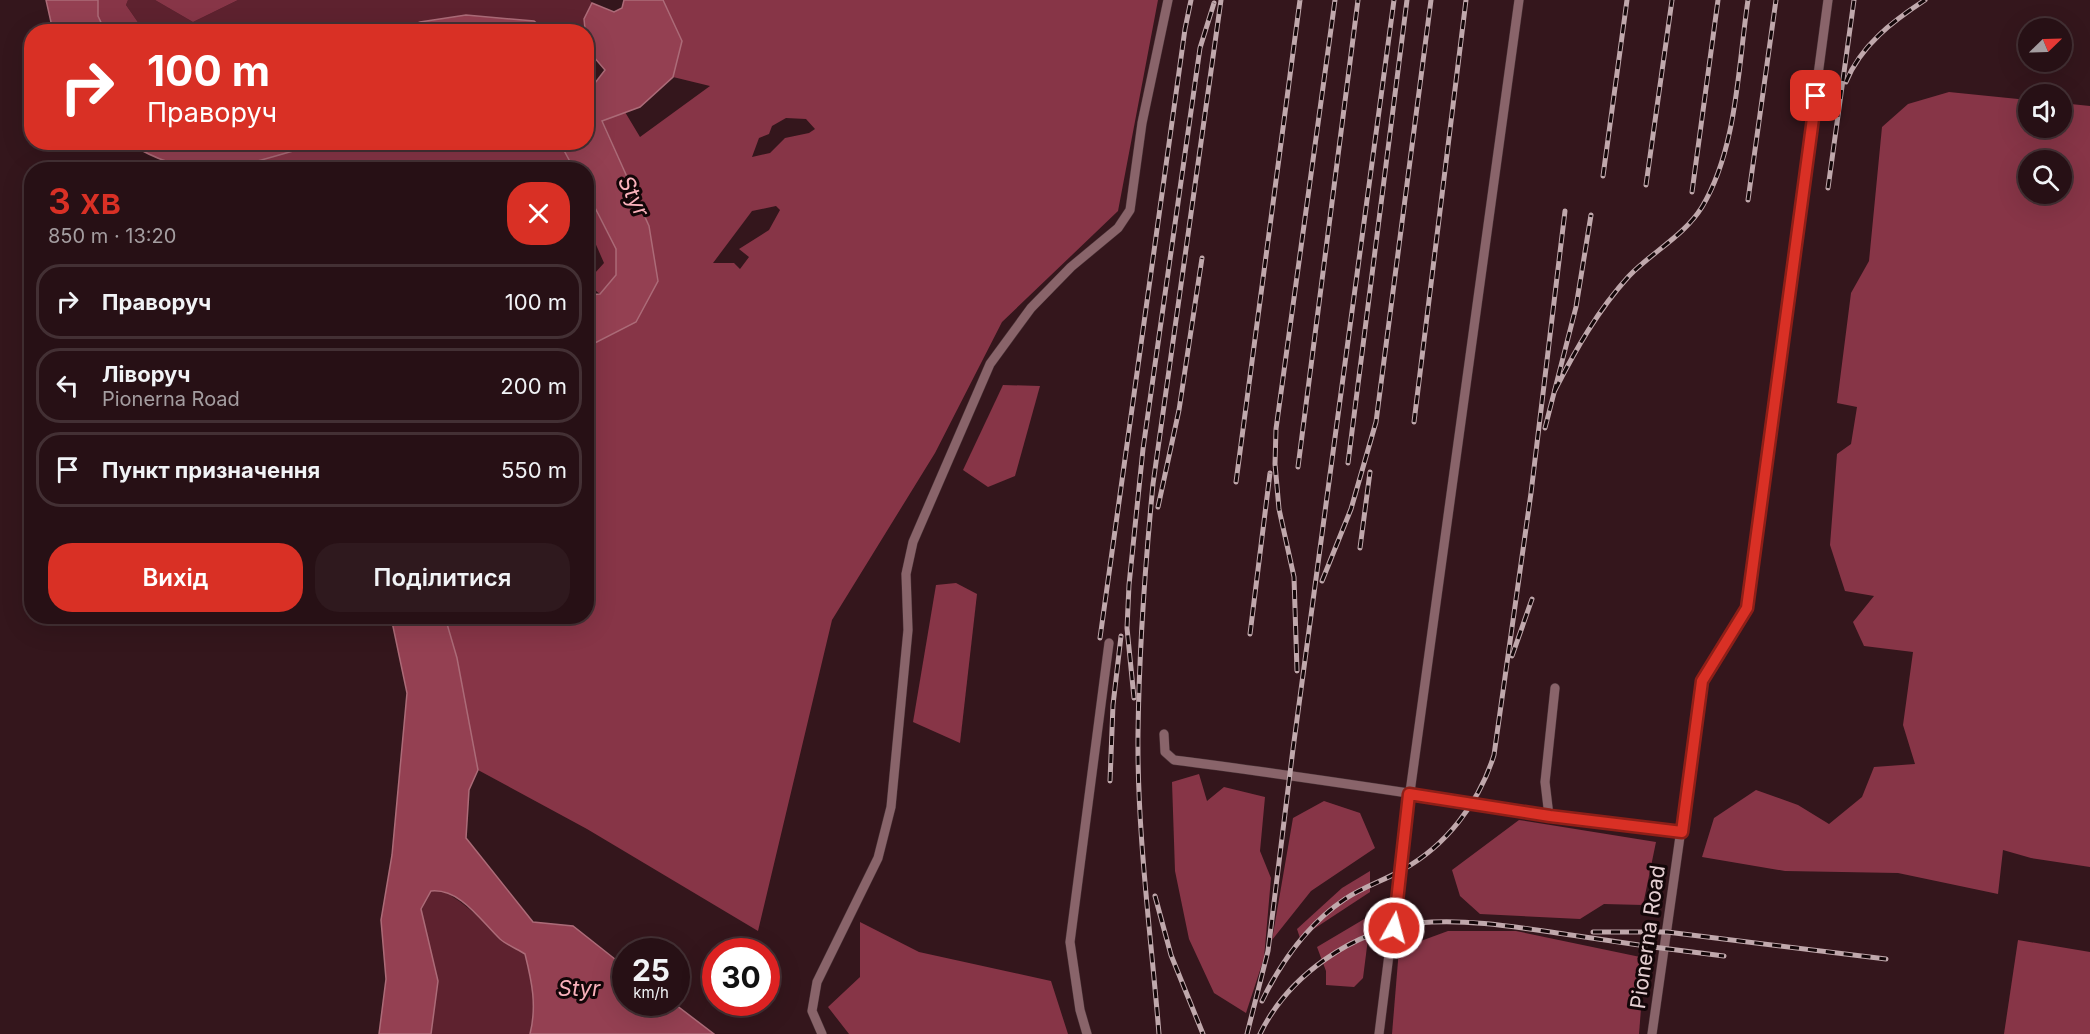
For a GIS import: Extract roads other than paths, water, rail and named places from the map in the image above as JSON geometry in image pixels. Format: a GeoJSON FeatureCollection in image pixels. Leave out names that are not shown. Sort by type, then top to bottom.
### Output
{"type":"FeatureCollection","features":[{"type":"Feature","properties":{"kind":"street"},"geometry":{"type":"LineString","coordinates":[[822,1034],[812,1011],[817,982],[878,858],[891,807],[908,630],[906,574],[913,542],[990,364],[1031,308],[1071,267],[1118,228],[1130,210],[1142,123],[1168,0]]}},
{"type":"Feature","properties":{"kind":"street"},"geometry":{"type":"LineString","coordinates":[[1379,1034],[1409,794],[1520,0]]}},
{"type":"Feature","properties":{"kind":"street","name":"Pionerna Road"},"geometry":{"type":"LineString","coordinates":[[1652,1034],[1702,681],[1747,608],[1828,0]]}},
{"type":"Feature","properties":{"kind":"street"},"geometry":{"type":"LineString","coordinates":[[1087,1034],[1080,1010],[1070,942],[1109,644]]}},
{"type":"Feature","properties":{"kind":"street"},"geometry":{"type":"LineString","coordinates":[[1550,816],[1545,782],[1555,688]]}},
{"type":"Feature","properties":{"kind":"street"},"geometry":{"type":"LineString","coordinates":[[1164,734],[1165,752],[1174,760],[1290,774],[1550,816],[1682,832]]}},
{"type":"Feature","properties":{"kind":"water"},"geometry":{"type":"Polygon","coordinates":[[[46,0],[98,0],[98,16],[102,24],[51,24],[46,0]]]}},
{"type":"Feature","properties":{"kind":"water","name":"Styr"},"geometry":{"type":"Polygon","coordinates":[[[624,0],[663,0],[682,41],[673,77],[640,107],[602,121],[649,226],[658,281],[636,322],[594,343],[594,294],[600,294],[616,275],[616,249],[594,206],[594,162],[570,162],[564,150],[594,150],[594,82],[605,70],[594,57],[594,24],[584,24],[584,19],[592,3],[614,12],[622,8],[624,0]]]}},
{"type":"Feature","properties":{"kind":"water"},"geometry":{"type":"Polygon","coordinates":[[[466,15],[534,21],[538,24],[415,24],[466,15]]]}},
{"type":"Feature","properties":{"kind":"water"},"geometry":{"type":"Polygon","coordinates":[[[142,150],[296,150],[251,162],[170,162],[142,150]]]}},
{"type":"Feature","properties":{"kind":"water","name":"Styr"},"geometry":{"type":"Polygon","coordinates":[[[392,624],[447,624],[457,658],[478,770],[469,790],[466,838],[533,922],[573,926],[612,957],[612,1016],[690,1016],[714,1034],[530,1034],[533,994],[525,954],[500,939],[461,900],[442,891],[431,891],[421,909],[438,981],[431,1034],[379,1034],[386,979],[381,920],[392,855],[407,693],[392,624]]]}},
{"type":"Feature","properties":{"kind":"railway"},"geometry":{"type":"LineString","coordinates":[[1100,638],[1185,29],[1191,0]]}},
{"type":"Feature","properties":{"kind":"railway"},"geometry":{"type":"LineString","coordinates":[[1159,1034],[1142,847],[1138,772],[1143,609],[1153,484],[1221,0]]}},
{"type":"Feature","properties":{"kind":"railway"},"geometry":{"type":"LineString","coordinates":[[1236,482],[1300,0]]}},
{"type":"Feature","properties":{"kind":"railway"},"geometry":{"type":"LineString","coordinates":[[1297,671],[1294,577],[1279,509],[1275,464],[1276,429],[1335,0]]}},
{"type":"Feature","properties":{"kind":"railway"},"geometry":{"type":"LineString","coordinates":[[1298,467],[1358,0]]}},
{"type":"Feature","properties":{"kind":"railway"},"geometry":{"type":"LineString","coordinates":[[1247,1034],[1268,951],[1394,0]]}},
{"type":"Feature","properties":{"kind":"railway"},"geometry":{"type":"LineString","coordinates":[[1348,463],[1407,0]]}},
{"type":"Feature","properties":{"kind":"railway"},"geometry":{"type":"LineString","coordinates":[[1322,581],[1351,509],[1376,422],[1431,0]]}},
{"type":"Feature","properties":{"kind":"railway"},"geometry":{"type":"LineString","coordinates":[[1414,422],[1466,0]]}},
{"type":"Feature","properties":{"kind":"railway"},"geometry":{"type":"LineString","coordinates":[[1603,176],[1627,0]]}},
{"type":"Feature","properties":{"kind":"railway"},"geometry":{"type":"LineString","coordinates":[[1646,185],[1672,0]]}},
{"type":"Feature","properties":{"kind":"railway"},"geometry":{"type":"LineString","coordinates":[[1692,192],[1718,0]]}},
{"type":"Feature","properties":{"kind":"railway"},"geometry":{"type":"LineString","coordinates":[[1555,390],[1579,345],[1607,302],[1629,276],[1686,227],[1702,207],[1714,184],[1723,160],[1734,107],[1748,0]]}},
{"type":"Feature","properties":{"kind":"railway"},"geometry":{"type":"LineString","coordinates":[[1748,200],[1776,0]]}},
{"type":"Feature","properties":{"kind":"railway"},"geometry":{"type":"LineString","coordinates":[[1828,188],[1854,0]]}},
{"type":"Feature","properties":{"kind":"railway"},"geometry":{"type":"LineString","coordinates":[[1846,82],[1869,45],[1901,16],[1925,0]]}},
{"type":"Feature","properties":{"kind":"railway"},"geometry":{"type":"LineString","coordinates":[[1134,698],[1127,628],[1129,585],[1143,449],[1200,48],[1214,3]]}},
{"type":"Feature","properties":{"kind":"railway"},"geometry":{"type":"LineString","coordinates":[[1262,1001],[1287,958],[1307,932],[1345,899],[1402,870],[1433,849],[1459,822],[1488,773],[1494,755],[1531,493],[1565,211]]}},
{"type":"Feature","properties":{"kind":"railway"},"geometry":{"type":"LineString","coordinates":[[1545,428],[1576,307],[1591,215]]}},
{"type":"Feature","properties":{"kind":"railway"},"geometry":{"type":"LineString","coordinates":[[1158,507],[1179,410],[1202,258]]}},
{"type":"Feature","properties":{"kind":"railway"},"geometry":{"type":"LineString","coordinates":[[1360,548],[1370,472]]}},
{"type":"Feature","properties":{"kind":"railway"},"geometry":{"type":"LineString","coordinates":[[1250,634],[1270,473]]}},
{"type":"Feature","properties":{"kind":"railway"},"geometry":{"type":"LineString","coordinates":[[1512,656],[1532,599]]}},
{"type":"Feature","properties":{"kind":"railway"},"geometry":{"type":"LineString","coordinates":[[1110,781],[1113,705],[1121,636]]}},
{"type":"Feature","properties":{"kind":"railway"},"geometry":{"type":"LineString","coordinates":[[1155,896],[1171,955],[1203,1034]]}},
{"type":"Feature","properties":{"kind":"railway"},"geometry":{"type":"LineString","coordinates":[[1260,1034],[1287,993],[1325,959],[1370,935],[1394,927],[1437,922],[1495,924],[1724,956]]}},
{"type":"Feature","properties":{"kind":"railway"},"geometry":{"type":"LineString","coordinates":[[1593,932],[1667,932],[1886,959]]}}]}
